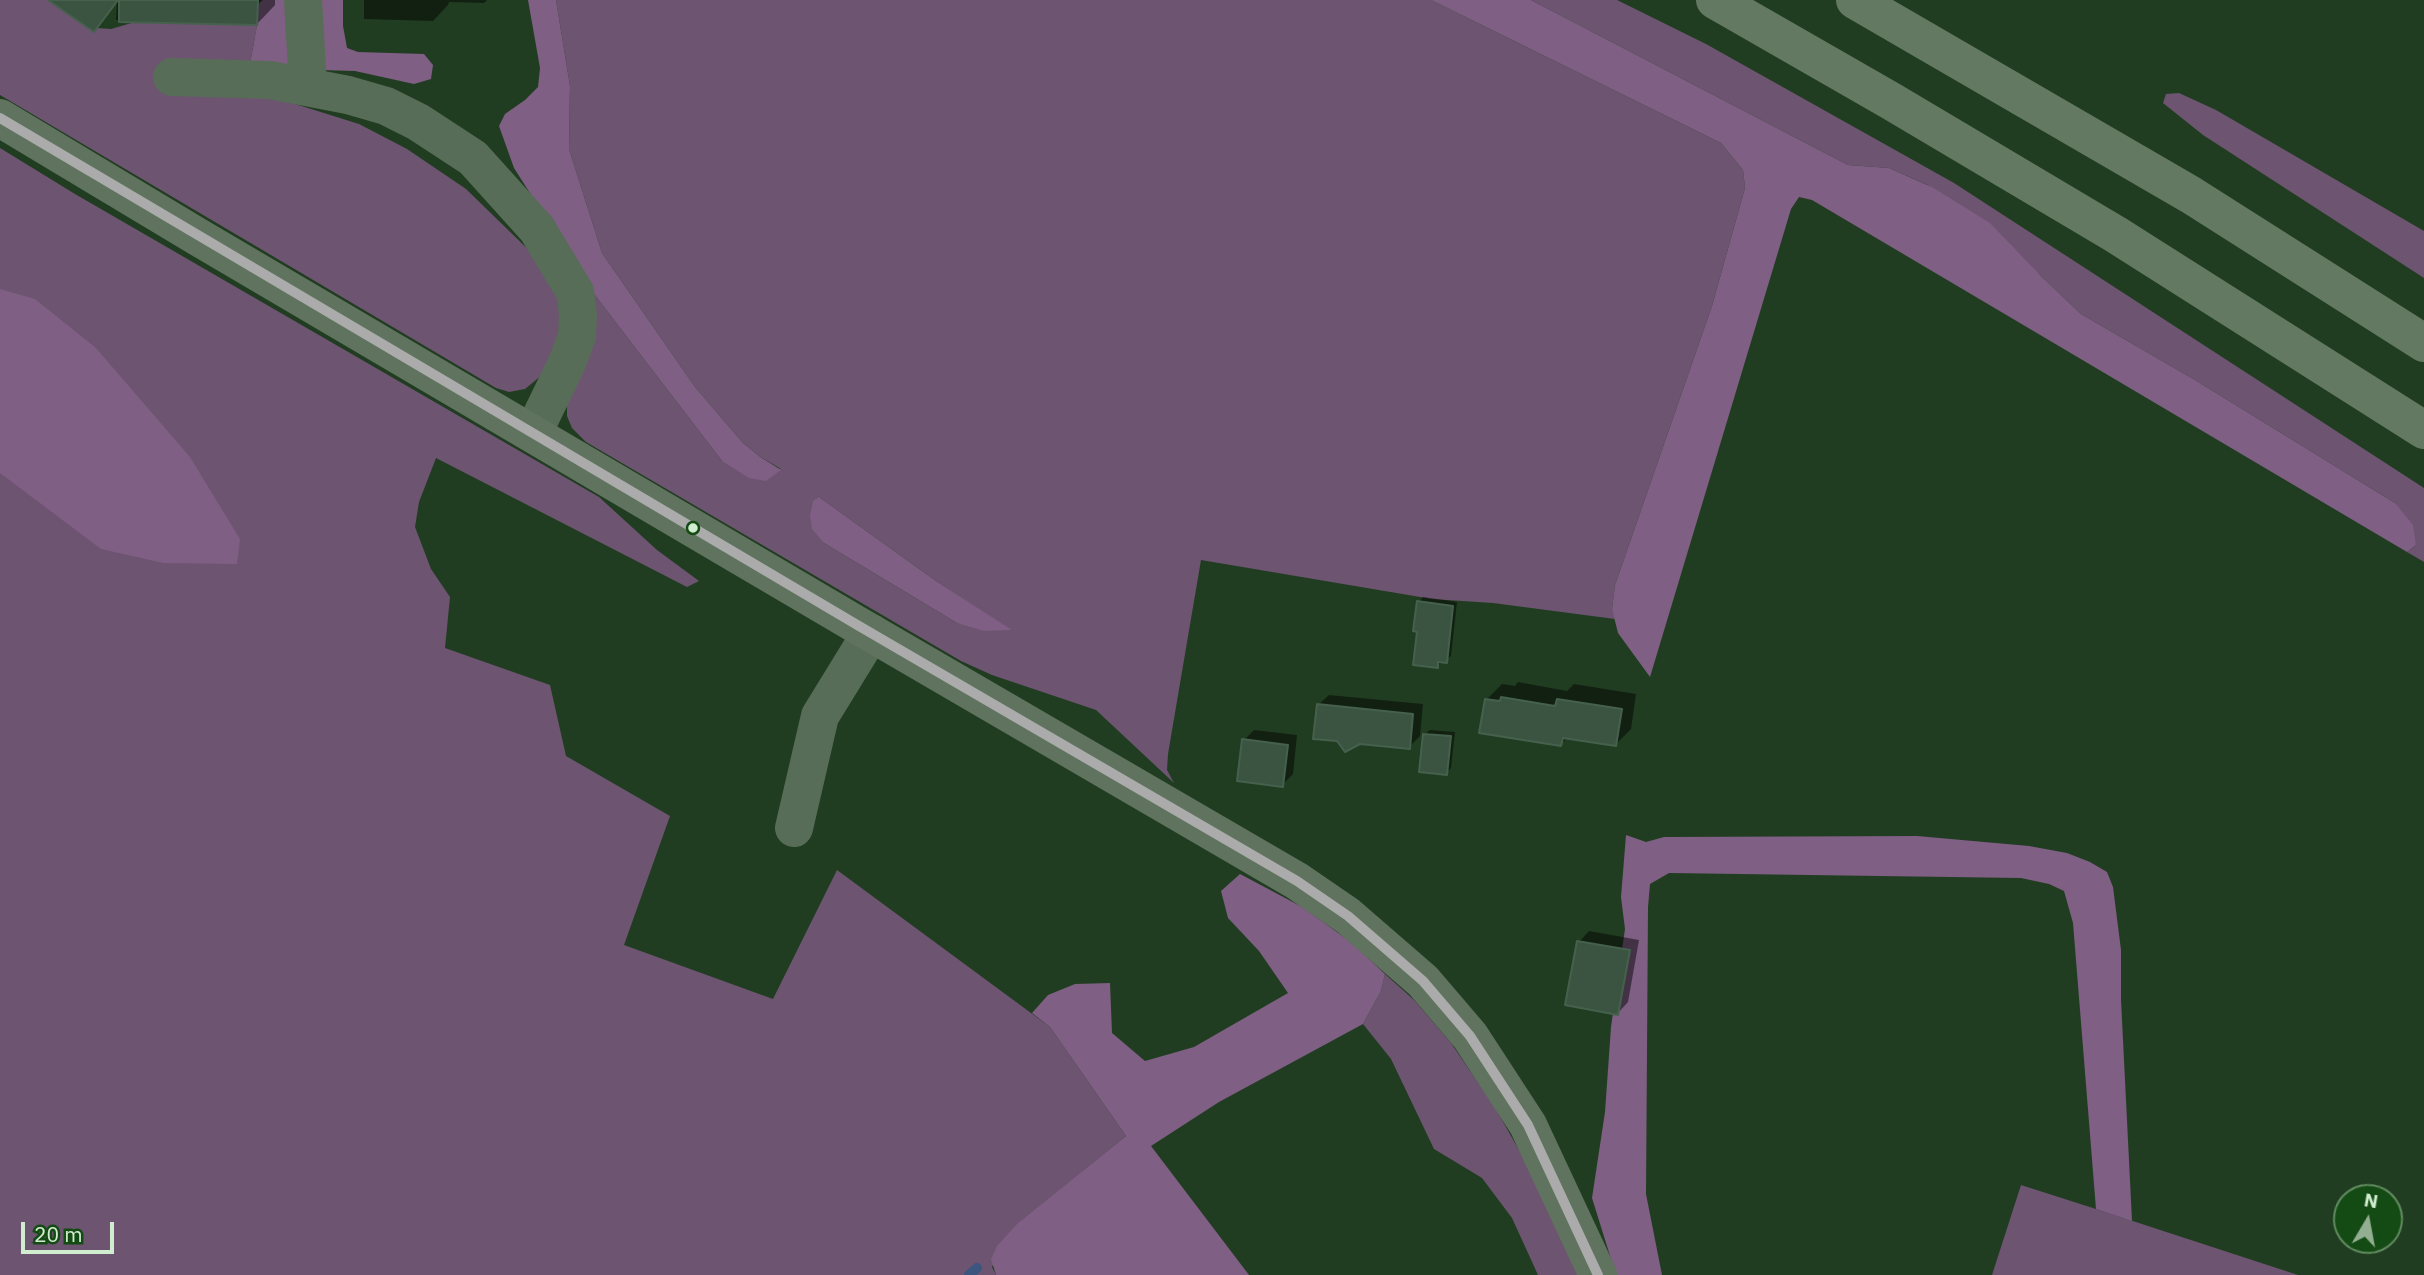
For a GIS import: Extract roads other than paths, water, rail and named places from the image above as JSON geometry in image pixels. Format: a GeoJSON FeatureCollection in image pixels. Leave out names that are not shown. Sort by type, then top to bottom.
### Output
{"type":"FeatureCollection","features":[{"type":"Feature","properties":{"kind":"highway"},"geometry":{"type":"LineString","coordinates":[[1715,0],[2115,234],[2424,430]]}},
{"type":"Feature","properties":{"kind":"highway"},"geometry":{"type":"LineString","coordinates":[[1855,0],[2191,195],[2424,343]]}},
{"type":"Feature","properties":{"kind":"main road"},"geometry":{"type":"LineString","coordinates":[[0,118],[871,633],[1297,881],[1348,916],[1423,981],[1470,1036],[1528,1125],[1598,1275]]}},
{"type":"Feature","properties":{"kind":"street"},"geometry":{"type":"LineString","coordinates":[[303,0],[308,86]]}},
{"type":"Feature","properties":{"kind":"street"},"geometry":{"type":"LineString","coordinates":[[172,77],[270,80],[308,86],[386,106],[418,122],[473,158],[537,229],[575,292],[577,336],[533,433]]}},
{"type":"Feature","properties":{"kind":"street"},"geometry":{"type":"LineString","coordinates":[[794,828],[820,716],[871,633]]}},
{"type":"Feature","properties":{"kind":"waterway"},"geometry":{"type":"LineString","coordinates":[[969,1275],[977,1268]]}}]}
